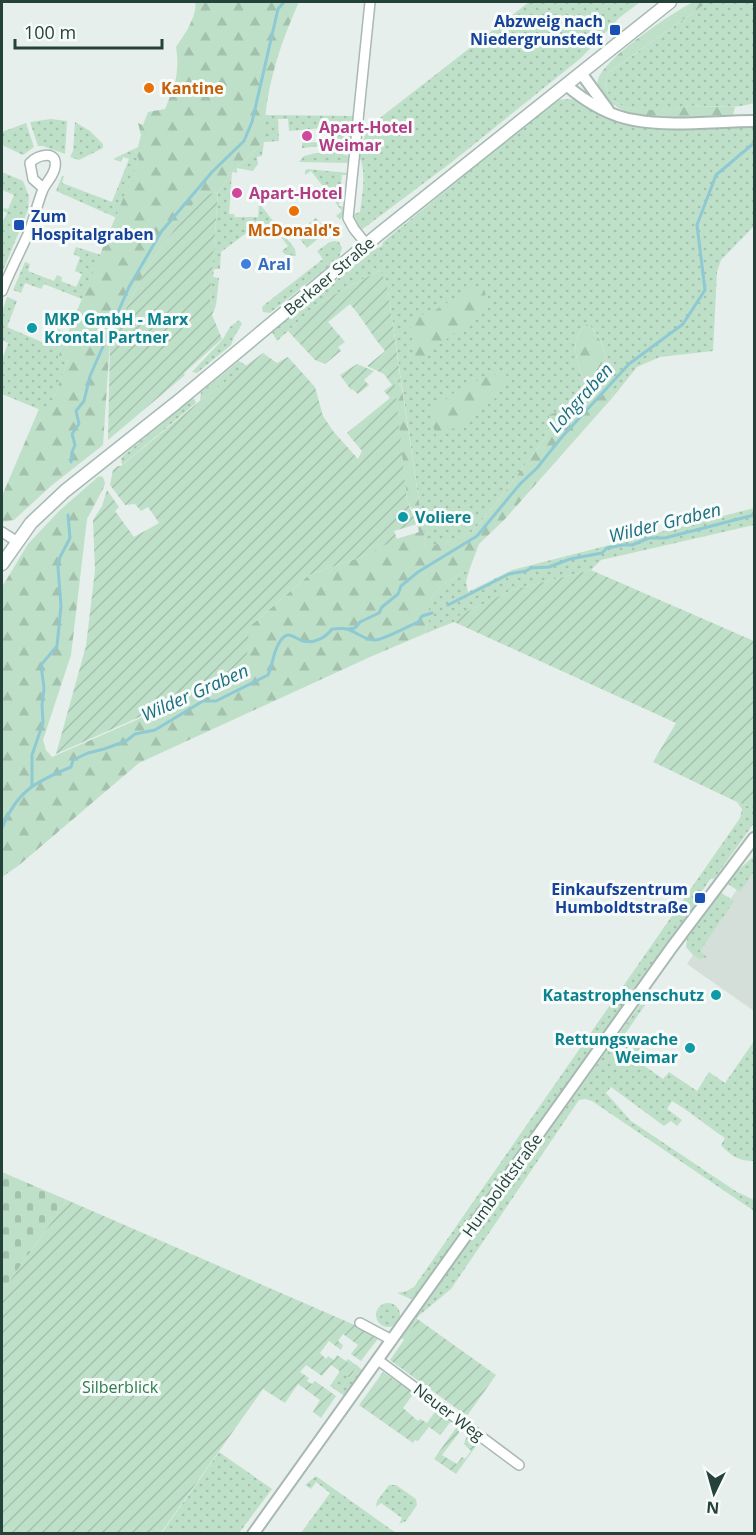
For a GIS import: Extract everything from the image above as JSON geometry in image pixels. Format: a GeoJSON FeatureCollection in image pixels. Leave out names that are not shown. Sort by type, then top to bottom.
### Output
{"type":"FeatureCollection","features":[{"type":"Feature","properties":{"kind":"main road","name":"Berkaer Straße"},"geometry":{"type":"LineString","coordinates":[[3,556],[31,523],[65,491],[670,2]]}},
{"type":"Feature","properties":{"kind":"street"},"geometry":{"type":"LineString","coordinates":[[367,245],[348,218],[370,2]]}},
{"type":"Feature","properties":{"kind":"street"},"geometry":{"type":"LineString","coordinates":[[581,73],[608,111]]}},
{"type":"Feature","properties":{"kind":"street"},"geometry":{"type":"LineString","coordinates":[[566,85],[584,100],[634,120],[754,121]]}},
{"type":"Feature","properties":{"kind":"street"},"geometry":{"type":"LineString","coordinates":[[2,291],[30,230],[43,189]]}},
{"type":"Feature","properties":{"kind":"street"},"geometry":{"type":"LineString","coordinates":[[2,532],[16,541]]}},
{"type":"Feature","properties":{"kind":"street","name":"Humboldtstraße"},"geometry":{"type":"LineString","coordinates":[[253,1533],[672,947],[754,838]]}},
{"type":"Feature","properties":{"kind":"street"},"geometry":{"type":"LineString","coordinates":[[360,1323],[392,1340]]}},
{"type":"Feature","properties":{"kind":"street","name":"Neuer Weg"},"geometry":{"type":"LineString","coordinates":[[378,1360],[519,1465]]}},
{"type":"Feature","properties":{"kind":"shaded area"},"geometry":{"type":"Polygon","coordinates":[[[754,864],[754,1011],[687,964],[754,864]]]}},
{"type":"Feature","properties":{"kind":"green space"},"geometry":{"type":"Polygon","coordinates":[[[195,2],[299,2],[274,70],[267,106],[264,142],[232,172],[218,192],[198,198],[146,269],[110,341],[103,445],[51,486],[14,520],[2,522],[2,496],[39,409],[48,412],[68,361],[58,357],[139,160],[134,149],[138,147],[141,135],[138,123],[143,125],[148,112],[165,109],[176,79],[176,47],[192,19],[195,2]]]}},
{"type":"Feature","properties":{"kind":"green space"},"geometry":{"type":"Polygon","coordinates":[[[529,2],[640,2],[619,18],[581,58],[452,162],[360,231],[352,215],[360,212],[363,176],[359,156],[367,128],[529,2]]]}},
{"type":"Feature","properties":{"kind":"green space"},"geometry":{"type":"Polygon","coordinates":[[[693,2],[708,2],[609,72],[606,88],[616,102],[625,107],[648,110],[692,106],[735,107],[733,115],[668,117],[643,115],[626,111],[608,101],[600,91],[598,80],[612,60],[640,37],[693,2]]]}},
{"type":"Feature","properties":{"kind":"green space"},"geometry":{"type":"Polygon","coordinates":[[[708,2],[754,2],[754,103],[722,107],[689,106],[646,111],[625,107],[610,96],[606,86],[608,73],[708,2]]]}},
{"type":"Feature","properties":{"kind":"green space"},"geometry":{"type":"Polygon","coordinates":[[[557,100],[577,100],[612,119],[641,127],[754,127],[754,226],[721,260],[717,272],[713,351],[660,357],[637,367],[613,397],[603,347],[594,330],[587,324],[580,331],[577,339],[576,356],[588,390],[578,402],[549,415],[546,437],[472,532],[426,549],[387,284],[380,270],[319,303],[277,341],[272,332],[373,250],[382,246],[383,242],[549,106],[557,100]]]}},
{"type":"Feature","properties":{"kind":"green space"},"geometry":{"type":"Polygon","coordinates":[[[264,115],[355,116],[352,139],[349,143],[302,148],[302,143],[336,141],[335,127],[289,131],[288,119],[278,119],[279,141],[264,142],[264,115]]]}},
{"type":"Feature","properties":{"kind":"green space"},"geometry":{"type":"Polygon","coordinates":[[[51,119],[67,121],[65,154],[38,146],[30,122],[51,119]]]}},
{"type":"Feature","properties":{"kind":"green space"},"geometry":{"type":"Polygon","coordinates":[[[75,122],[90,131],[103,144],[103,148],[79,160],[70,157],[73,151],[75,122]]]}},
{"type":"Feature","properties":{"kind":"green space"},"geometry":{"type":"Polygon","coordinates":[[[26,123],[34,147],[23,155],[2,145],[2,132],[26,123]]]}},
{"type":"Feature","properties":{"kind":"green space"},"geometry":{"type":"Polygon","coordinates":[[[264,142],[262,156],[257,157],[258,164],[253,171],[237,168],[237,173],[232,172],[264,142]]]}},
{"type":"Feature","properties":{"kind":"green space"},"geometry":{"type":"Polygon","coordinates":[[[134,149],[139,160],[117,218],[56,191],[64,176],[62,183],[112,202],[129,159],[123,157],[121,162],[113,159],[134,149]]]}},
{"type":"Feature","properties":{"kind":"green space"},"geometry":{"type":"Polygon","coordinates":[[[335,152],[349,156],[350,163],[299,162],[304,156],[335,152]]]}},
{"type":"Feature","properties":{"kind":"green space"},"geometry":{"type":"Polygon","coordinates":[[[307,169],[349,173],[349,175],[342,175],[339,206],[345,207],[345,214],[340,219],[336,216],[342,211],[311,171],[305,175],[307,169]]]}},
{"type":"Feature","properties":{"kind":"green space"},"geometry":{"type":"Polygon","coordinates":[[[2,172],[23,181],[29,196],[28,210],[2,273],[2,221],[7,213],[3,211],[4,208],[8,209],[14,195],[2,190],[2,172]]]}},
{"type":"Feature","properties":{"kind":"green space"},"geometry":{"type":"Polygon","coordinates":[[[232,172],[229,214],[234,214],[235,217],[258,217],[259,203],[295,249],[296,256],[287,256],[282,251],[288,246],[273,227],[267,231],[260,223],[221,252],[220,269],[214,269],[213,277],[219,278],[216,305],[210,303],[218,192],[232,172]]]}},
{"type":"Feature","properties":{"kind":"green space"},"geometry":{"type":"Polygon","coordinates":[[[218,192],[210,303],[216,305],[212,315],[222,339],[184,373],[185,375],[108,440],[110,341],[146,269],[198,197],[218,192]]]}},
{"type":"Feature","properties":{"kind":"green space"},"geometry":{"type":"Polygon","coordinates":[[[316,218],[323,226],[329,222],[332,227],[307,248],[296,234],[316,218]]]}},
{"type":"Feature","properties":{"kind":"green space"},"geometry":{"type":"Polygon","coordinates":[[[335,241],[339,242],[342,248],[339,258],[270,313],[263,312],[264,305],[323,259],[317,251],[335,241]]]}},
{"type":"Feature","properties":{"kind":"green space"},"geometry":{"type":"Polygon","coordinates":[[[76,247],[101,255],[82,299],[44,284],[41,289],[25,283],[21,293],[13,290],[25,262],[30,264],[28,271],[54,281],[57,275],[62,277],[61,281],[76,287],[82,274],[75,271],[80,257],[73,254],[76,247]]]}},
{"type":"Feature","properties":{"kind":"green space"},"geometry":{"type":"Polygon","coordinates":[[[380,270],[387,284],[402,389],[394,377],[407,501],[417,524],[394,531],[397,539],[361,557],[309,575],[249,627],[246,670],[56,754],[86,646],[95,570],[93,520],[102,506],[107,490],[119,507],[115,511],[134,537],[159,523],[148,507],[141,511],[135,504],[125,505],[110,485],[113,470],[263,353],[277,363],[288,357],[315,387],[323,416],[358,459],[362,451],[347,433],[390,398],[384,391],[392,385],[384,374],[367,366],[385,351],[350,304],[328,322],[345,342],[338,347],[341,351],[325,364],[315,360],[288,331],[319,303],[380,270]]]}},
{"type":"Feature","properties":{"kind":"green space"},"geometry":{"type":"Polygon","coordinates":[[[474,286],[485,291],[484,309],[418,362],[409,319],[434,311],[474,286]]]}},
{"type":"Feature","properties":{"kind":"green space"},"geometry":{"type":"Polygon","coordinates":[[[7,297],[17,301],[7,327],[51,346],[57,329],[68,333],[58,357],[68,361],[48,413],[2,394],[2,360],[8,343],[2,340],[2,312],[7,297]]]}},
{"type":"Feature","properties":{"kind":"green space"},"geometry":{"type":"Polygon","coordinates":[[[239,320],[242,324],[231,345],[197,373],[192,372],[223,339],[230,327],[239,320]]]}},
{"type":"Feature","properties":{"kind":"green space"},"geometry":{"type":"Polygon","coordinates":[[[587,324],[594,331],[603,348],[613,397],[505,519],[479,544],[470,568],[441,586],[429,601],[429,620],[424,634],[139,763],[2,877],[2,587],[28,544],[60,510],[99,476],[103,477],[105,483],[103,489],[87,519],[71,655],[43,740],[46,750],[52,757],[184,699],[249,627],[309,575],[361,557],[393,540],[419,532],[414,513],[407,501],[393,376],[402,389],[426,548],[472,532],[546,437],[549,415],[578,402],[588,390],[576,356],[577,339],[580,331],[587,324]]]}},
{"type":"Feature","properties":{"kind":"green space"},"geometry":{"type":"Polygon","coordinates":[[[239,361],[247,366],[200,401],[201,392],[239,361]]]}},
{"type":"Feature","properties":{"kind":"green space"},"geometry":{"type":"Polygon","coordinates":[[[357,364],[374,371],[364,380],[369,385],[358,394],[351,390],[340,375],[357,364]]]}},
{"type":"Feature","properties":{"kind":"green space"},"geometry":{"type":"Polygon","coordinates":[[[502,372],[506,374],[507,379],[494,400],[441,437],[436,435],[433,426],[433,411],[449,396],[465,386],[502,372]]]}},
{"type":"Feature","properties":{"kind":"green space"},"geometry":{"type":"Polygon","coordinates":[[[194,399],[196,403],[122,465],[121,458],[124,455],[194,399]]]}},
{"type":"Feature","properties":{"kind":"green space"},"geometry":{"type":"Polygon","coordinates":[[[754,508],[754,525],[601,560],[591,570],[512,590],[455,618],[454,622],[424,634],[429,620],[429,601],[441,586],[470,568],[466,582],[468,592],[512,570],[754,508]]]}},
{"type":"Feature","properties":{"kind":"green space"},"geometry":{"type":"Polygon","coordinates":[[[591,570],[754,641],[754,808],[653,762],[676,723],[454,622],[454,618],[512,590],[591,570]]]}},
{"type":"Feature","properties":{"kind":"green space"},"geometry":{"type":"Polygon","coordinates":[[[737,802],[754,808],[754,823],[714,879],[711,878],[696,900],[698,902],[418,1295],[411,1299],[397,1293],[414,1287],[740,818],[742,809],[737,802]]]}},
{"type":"Feature","properties":{"kind":"green space"},"geometry":{"type":"Polygon","coordinates":[[[754,856],[754,871],[740,892],[725,882],[754,856]]]}},
{"type":"Feature","properties":{"kind":"green space"},"geometry":{"type":"Polygon","coordinates":[[[720,892],[734,901],[700,951],[707,957],[700,959],[686,947],[687,939],[720,892]]]}},
{"type":"Feature","properties":{"kind":"green space"},"geometry":{"type":"Polygon","coordinates":[[[640,1005],[645,1005],[623,1037],[642,1050],[636,1060],[663,1079],[669,1072],[697,1091],[709,1072],[725,1083],[754,1041],[754,1161],[732,1155],[721,1145],[725,1138],[672,1101],[667,1109],[682,1120],[677,1126],[671,1121],[664,1126],[611,1087],[606,1093],[631,1121],[737,1192],[754,1200],[754,1211],[592,1101],[579,1100],[451,1289],[416,1318],[404,1340],[400,1337],[640,1005]]]}},
{"type":"Feature","properties":{"kind":"green space"},"geometry":{"type":"Polygon","coordinates":[[[2,1172],[67,1200],[2,1292],[2,1172]]]}},
{"type":"Feature","properties":{"kind":"green space","name":"Silberblick"},"geometry":{"type":"Polygon","coordinates":[[[67,1200],[380,1336],[361,1361],[351,1354],[358,1345],[343,1334],[338,1341],[343,1345],[341,1350],[329,1341],[320,1353],[326,1359],[328,1356],[334,1360],[337,1355],[356,1368],[350,1378],[331,1365],[322,1376],[306,1365],[300,1372],[309,1378],[307,1381],[312,1384],[315,1381],[336,1396],[321,1418],[313,1412],[320,1400],[298,1384],[285,1403],[263,1389],[161,1533],[2,1533],[2,1292],[67,1200]]]}},
{"type":"Feature","properties":{"kind":"green space"},"geometry":{"type":"Polygon","coordinates":[[[388,1303],[397,1306],[400,1315],[397,1324],[388,1327],[379,1324],[376,1315],[379,1306],[388,1303]]]}},
{"type":"Feature","properties":{"kind":"green space"},"geometry":{"type":"Polygon","coordinates":[[[416,1318],[496,1375],[467,1416],[390,1360],[413,1327],[416,1318]]]}},
{"type":"Feature","properties":{"kind":"green space"},"geometry":{"type":"Polygon","coordinates":[[[348,1359],[364,1371],[346,1397],[330,1386],[340,1371],[350,1378],[356,1369],[346,1361],[348,1359]]]}},
{"type":"Feature","properties":{"kind":"green space"},"geometry":{"type":"Polygon","coordinates":[[[383,1372],[414,1393],[403,1408],[418,1421],[420,1419],[427,1423],[437,1409],[452,1420],[440,1435],[429,1427],[418,1441],[415,1440],[413,1443],[359,1405],[383,1372]]]}},
{"type":"Feature","properties":{"kind":"green space"},"geometry":{"type":"Polygon","coordinates":[[[458,1425],[459,1433],[442,1455],[457,1464],[471,1451],[464,1444],[468,1433],[479,1442],[456,1474],[434,1459],[458,1425]]]}},
{"type":"Feature","properties":{"kind":"green space"},"geometry":{"type":"Polygon","coordinates":[[[219,1452],[272,1489],[239,1533],[161,1534],[219,1452]]]}},
{"type":"Feature","properties":{"kind":"green space"},"geometry":{"type":"Polygon","coordinates":[[[316,1476],[396,1533],[301,1533],[330,1493],[316,1482],[311,1489],[305,1485],[316,1476]]]}},
{"type":"Feature","properties":{"kind":"green space"},"geometry":{"type":"Polygon","coordinates":[[[389,1485],[396,1485],[416,1499],[417,1505],[406,1521],[399,1524],[402,1518],[381,1503],[376,1507],[377,1501],[389,1485]]]}},
{"type":"Feature","properties":{"kind":"waterway"},"geometry":{"type":"LineString","coordinates":[[71,462],[75,445],[72,434],[79,424],[76,411],[84,401],[90,376],[129,287],[161,232],[212,172],[244,141],[252,122],[278,9],[284,2]]}},
{"type":"Feature","properties":{"kind":"waterway","name":"Lohgraben"},"geometry":{"type":"LineString","coordinates":[[348,629],[355,628],[360,622],[379,613],[382,607],[398,594],[401,586],[418,572],[477,536],[520,484],[537,468],[561,438],[629,364],[683,324],[705,290],[697,225],[716,175],[754,143]]}},
{"type":"Feature","properties":{"kind":"waterway"},"geometry":{"type":"LineString","coordinates":[[32,785],[32,755],[43,723],[44,688],[41,665],[57,646],[61,606],[58,567],[60,557],[70,538],[68,515]]}},
{"type":"Feature","properties":{"kind":"waterway","name":"Wilder Graben"},"geometry":{"type":"LineString","coordinates":[[448,605],[509,574],[531,568],[549,567],[570,559],[602,553],[607,548],[632,545],[649,538],[665,538],[754,515]]}},
{"type":"Feature","properties":{"kind":"waterway","name":"Wilder Graben"},"geometry":{"type":"LineString","coordinates":[[2,828],[21,796],[37,783],[71,767],[73,760],[126,741],[135,734],[155,730],[203,701],[216,701],[268,675],[277,647],[285,636],[291,635],[303,641],[312,642],[327,635],[332,629],[344,629],[374,640],[419,622],[422,616],[432,613]]}},
{"type":"Feature","properties":{"kind":"place","name":"Abzweig nach Niedergrunstedt"},"geometry":{"type":"Point","coordinates":[615,30]}},
{"type":"Feature","properties":{"kind":"place","name":"Kantine"},"geometry":{"type":"Point","coordinates":[149,88]}},
{"type":"Feature","properties":{"kind":"place","name":"Apart-Hotel Weimar"},"geometry":{"type":"Point","coordinates":[307,136]}},
{"type":"Feature","properties":{"kind":"place","name":"Apart-Hotel"},"geometry":{"type":"Point","coordinates":[237,193]}},
{"type":"Feature","properties":{"kind":"place","name":"McDonald's"},"geometry":{"type":"Point","coordinates":[294,211]}},
{"type":"Feature","properties":{"kind":"place","name":"Zum Hospitalgraben"},"geometry":{"type":"Point","coordinates":[19,225]}},
{"type":"Feature","properties":{"kind":"place","name":"Aral"},"geometry":{"type":"Point","coordinates":[246,264]}},
{"type":"Feature","properties":{"kind":"place","name":"MKP GmbH - Marx Krontal Partner"},"geometry":{"type":"Point","coordinates":[32,328]}},
{"type":"Feature","properties":{"kind":"place","name":"Voliere"},"geometry":{"type":"Point","coordinates":[403,517]}},
{"type":"Feature","properties":{"kind":"place","name":"Einkaufszentrum Humboldtstraße"},"geometry":{"type":"Point","coordinates":[700,898]}},
{"type":"Feature","properties":{"kind":"place","name":"Katastrophenschutz"},"geometry":{"type":"Point","coordinates":[716,995]}},
{"type":"Feature","properties":{"kind":"place","name":"Rettungswache Weimar"},"geometry":{"type":"Point","coordinates":[690,1048]}}]}
